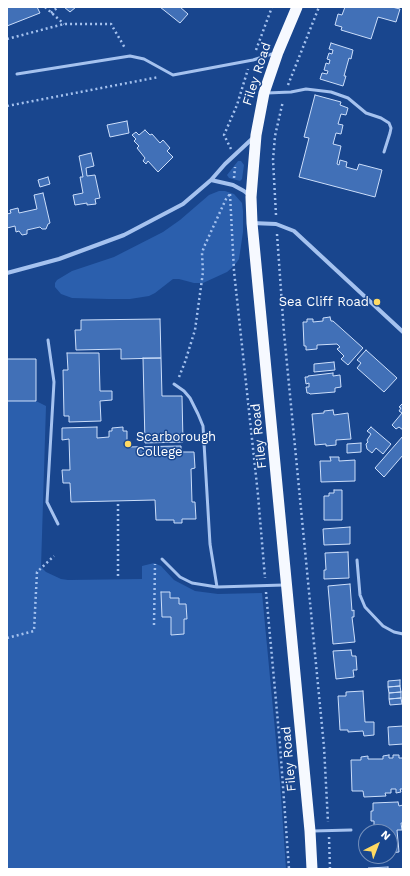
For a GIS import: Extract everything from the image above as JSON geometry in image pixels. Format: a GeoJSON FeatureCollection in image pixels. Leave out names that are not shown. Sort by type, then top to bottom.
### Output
{"type":"FeatureCollection","features":[{"type":"Feature","properties":{"kind":"highway","name":"Filey Road"},"geometry":{"type":"LineString","coordinates":[[297,7],[278,52],[264,93],[256,135],[251,197],[252,223],[310,831],[312,869]]}},
{"type":"Feature","properties":{"kind":"street"},"geometry":{"type":"LineString","coordinates":[[7,272],[59,259],[124,235],[183,204],[211,180],[234,155],[256,135]]}},
{"type":"Feature","properties":{"kind":"street"},"geometry":{"type":"LineString","coordinates":[[211,180],[233,185],[251,197]]}},
{"type":"Feature","properties":{"kind":"street"},"geometry":{"type":"LineString","coordinates":[[252,223],[276,224],[294,231],[403,332]]}},
{"type":"Feature","properties":{"kind":"lane"},"geometry":{"type":"LineString","coordinates":[[17,74],[130,56],[144,60],[174,75],[253,60],[278,52]]}},
{"type":"Feature","properties":{"kind":"lane"},"geometry":{"type":"LineString","coordinates":[[264,93],[299,91],[306,89],[331,92],[348,98],[366,113],[386,120],[391,128],[384,152]]}},
{"type":"Feature","properties":{"kind":"lane"},"geometry":{"type":"LineString","coordinates":[[48,340],[54,382],[47,502],[58,524]]}},
{"type":"Feature","properties":{"kind":"lane"},"geometry":{"type":"LineString","coordinates":[[174,384],[184,391],[190,398],[202,426],[210,544],[217,587]]}},
{"type":"Feature","properties":{"kind":"lane"},"geometry":{"type":"LineString","coordinates":[[162,559],[180,577],[192,583],[217,587],[286,584]]}},
{"type":"Feature","properties":{"kind":"lane"},"geometry":{"type":"LineString","coordinates":[[357,560],[360,595],[365,607],[383,626],[394,632],[403,634]]}},
{"type":"Feature","properties":{"kind":"lane"},"geometry":{"type":"LineString","coordinates":[[310,831],[351,830]]}},
{"type":"Feature","properties":{"kind":"path"},"geometry":{"type":"LineString","coordinates":[[45,7],[64,24]]}},
{"type":"Feature","properties":{"kind":"path"},"geometry":{"type":"LineString","coordinates":[[51,13],[58,7]]}},
{"type":"Feature","properties":{"kind":"path"},"geometry":{"type":"LineString","coordinates":[[174,384],[186,362],[195,330],[203,272],[202,253],[233,185],[235,172],[234,155],[224,136],[237,105],[247,72],[253,60],[272,7]]}},
{"type":"Feature","properties":{"kind":"path"},"geometry":{"type":"LineString","coordinates":[[319,7],[286,92],[275,136],[273,160],[284,333],[324,748],[330,869]]}},
{"type":"Feature","properties":{"kind":"path"},"geometry":{"type":"LineString","coordinates":[[7,39],[64,24],[111,24],[130,56]]}},
{"type":"Feature","properties":{"kind":"path"},"geometry":{"type":"LineString","coordinates":[[7,106],[174,75]]}},
{"type":"Feature","properties":{"kind":"path"},"geometry":{"type":"LineString","coordinates":[[230,194],[234,271],[258,495],[280,745],[289,869]]}},
{"type":"Feature","properties":{"kind":"path"},"geometry":{"type":"LineString","coordinates":[[118,504],[118,579]]}},
{"type":"Feature","properties":{"kind":"path"},"geometry":{"type":"LineString","coordinates":[[7,638],[34,631],[37,572],[54,556]]}},
{"type":"Feature","properties":{"kind":"path"},"geometry":{"type":"LineString","coordinates":[[154,625],[155,559]]}},
{"type":"Feature","properties":{"kind":"shaded area"},"geometry":{"type":"Polygon","coordinates":[[[238,161],[241,161],[244,165],[242,179],[240,181],[229,178],[227,175],[238,161]]]}},
{"type":"Feature","properties":{"kind":"shaded area"},"geometry":{"type":"Polygon","coordinates":[[[219,191],[234,194],[242,203],[243,211],[243,232],[239,259],[227,272],[203,283],[173,279],[149,296],[130,299],[72,298],[61,294],[55,287],[57,280],[72,271],[114,257],[163,232],[180,220],[209,195],[219,191]]]}},
{"type":"Feature","properties":{"kind":"shaded area"},"geometry":{"type":"Polygon","coordinates":[[[7,401],[36,401],[46,406],[41,567],[46,572],[61,579],[68,580],[142,579],[142,566],[154,563],[161,566],[174,580],[195,591],[218,594],[262,593],[280,783],[286,869],[7,869],[7,401]]]}},
{"type":"Feature","properties":{"kind":"building"},"geometry":{"type":"Polygon","coordinates":[[[7,7],[37,7],[40,13],[7,26],[7,7]]]}},
{"type":"Feature","properties":{"kind":"building"},"geometry":{"type":"Polygon","coordinates":[[[64,7],[76,7],[70,12],[64,7]]]}},
{"type":"Feature","properties":{"kind":"building"},"geometry":{"type":"Polygon","coordinates":[[[160,7],[180,7],[188,14],[180,23],[160,7]]]}},
{"type":"Feature","properties":{"kind":"building"},"geometry":{"type":"Polygon","coordinates":[[[345,7],[392,7],[400,9],[396,22],[378,17],[371,39],[341,30],[342,27],[335,25],[338,14],[342,15],[345,7]]]}},
{"type":"Feature","properties":{"kind":"building"},"geometry":{"type":"Polygon","coordinates":[[[331,43],[353,50],[344,76],[346,76],[343,86],[320,79],[322,73],[327,74],[328,71],[324,70],[326,63],[329,64],[330,60],[327,59],[329,53],[332,54],[333,50],[329,49],[331,43]]]}},
{"type":"Feature","properties":{"kind":"building"},"geometry":{"type":"Polygon","coordinates":[[[315,95],[341,102],[340,105],[348,108],[346,115],[341,114],[338,124],[343,125],[341,134],[336,133],[333,144],[341,146],[337,164],[339,165],[340,160],[347,162],[346,167],[357,170],[359,164],[382,170],[375,197],[299,177],[309,138],[304,137],[315,95]]]}},
{"type":"Feature","properties":{"kind":"building"},"geometry":{"type":"Polygon","coordinates":[[[127,121],[129,133],[110,137],[107,125],[127,121]]]}},
{"type":"Feature","properties":{"kind":"building"},"geometry":{"type":"Polygon","coordinates":[[[145,130],[150,135],[152,134],[160,143],[163,140],[170,148],[167,151],[173,157],[158,172],[148,161],[146,164],[143,161],[145,158],[137,148],[139,146],[134,141],[136,139],[132,135],[136,132],[139,135],[145,130]]]}},
{"type":"Feature","properties":{"kind":"building"},"geometry":{"type":"Polygon","coordinates":[[[91,153],[94,166],[86,168],[87,176],[95,175],[100,198],[95,199],[96,204],[87,205],[87,203],[75,205],[73,195],[83,193],[80,177],[83,177],[79,156],[91,153]]]}},
{"type":"Feature","properties":{"kind":"building"},"geometry":{"type":"Polygon","coordinates":[[[48,177],[50,184],[40,187],[38,180],[48,177]]]}},
{"type":"Feature","properties":{"kind":"building"},"geometry":{"type":"Polygon","coordinates":[[[43,193],[50,223],[46,229],[42,229],[40,227],[27,230],[27,234],[22,235],[19,231],[16,232],[15,226],[7,228],[7,214],[11,213],[10,210],[18,208],[19,213],[37,209],[34,195],[43,193]]]}},
{"type":"Feature","properties":{"kind":"building"},"geometry":{"type":"Polygon","coordinates":[[[330,317],[331,321],[333,321],[363,348],[348,365],[341,359],[344,356],[337,349],[340,347],[337,344],[317,345],[317,349],[306,350],[306,346],[304,346],[303,322],[307,322],[307,319],[313,319],[313,322],[323,321],[323,318],[330,317]]]}},
{"type":"Feature","properties":{"kind":"building"},"geometry":{"type":"Polygon","coordinates":[[[160,319],[161,358],[121,359],[121,349],[76,350],[75,330],[81,330],[81,320],[160,319]]]}},
{"type":"Feature","properties":{"kind":"building"},"geometry":{"type":"Polygon","coordinates":[[[366,350],[397,378],[384,392],[357,368],[361,363],[357,360],[366,350]]]}},
{"type":"Feature","properties":{"kind":"building"},"geometry":{"type":"Polygon","coordinates":[[[67,353],[99,353],[100,391],[112,391],[112,400],[100,401],[101,421],[69,422],[69,416],[64,416],[63,370],[68,370],[67,353]]]}},
{"type":"Feature","properties":{"kind":"building"},"geometry":{"type":"Polygon","coordinates":[[[143,358],[161,358],[162,396],[182,396],[183,442],[145,443],[143,358]]]}},
{"type":"Feature","properties":{"kind":"building"},"geometry":{"type":"Polygon","coordinates":[[[7,359],[36,359],[36,401],[7,401],[7,359]]]}},
{"type":"Feature","properties":{"kind":"building"},"geometry":{"type":"Polygon","coordinates":[[[334,362],[335,370],[314,372],[314,364],[334,362]]]}},
{"type":"Feature","properties":{"kind":"building"},"geometry":{"type":"Polygon","coordinates":[[[333,373],[333,376],[340,375],[341,387],[335,388],[335,392],[307,393],[306,387],[309,387],[309,383],[306,384],[305,377],[333,373]]]}},
{"type":"Feature","properties":{"kind":"building"},"geometry":{"type":"Polygon","coordinates":[[[403,403],[403,430],[399,427],[396,429],[392,425],[402,413],[399,411],[401,408],[399,407],[403,403]]]}},
{"type":"Feature","properties":{"kind":"building"},"geometry":{"type":"Polygon","coordinates":[[[333,410],[334,415],[348,413],[351,439],[336,440],[336,445],[315,445],[312,414],[324,413],[324,411],[333,410]]]}},
{"type":"Feature","properties":{"kind":"building"},"geometry":{"type":"Polygon","coordinates":[[[97,427],[97,438],[109,437],[109,431],[112,431],[112,428],[123,427],[123,431],[127,431],[127,447],[181,446],[181,452],[194,452],[195,468],[191,469],[192,502],[195,502],[196,519],[182,519],[182,523],[174,523],[174,520],[156,520],[155,500],[71,502],[70,483],[63,483],[62,470],[70,470],[69,439],[62,440],[62,428],[97,427]]]}},
{"type":"Feature","properties":{"kind":"building"},"geometry":{"type":"Polygon","coordinates":[[[371,427],[391,444],[383,454],[376,448],[372,453],[367,449],[367,440],[371,434],[367,431],[371,427]]]}},
{"type":"Feature","properties":{"kind":"building"},"geometry":{"type":"Polygon","coordinates":[[[403,436],[403,455],[384,477],[375,468],[403,436]]]}},
{"type":"Feature","properties":{"kind":"building"},"geometry":{"type":"Polygon","coordinates":[[[361,443],[361,452],[347,453],[347,444],[361,443]]]}},
{"type":"Feature","properties":{"kind":"building"},"geometry":{"type":"Polygon","coordinates":[[[330,457],[339,457],[339,461],[355,460],[355,481],[321,482],[320,461],[331,461],[330,457]]]}},
{"type":"Feature","properties":{"kind":"building"},"geometry":{"type":"Polygon","coordinates":[[[334,490],[342,490],[342,520],[324,520],[324,496],[329,496],[329,493],[334,493],[334,490]]]}},
{"type":"Feature","properties":{"kind":"building"},"geometry":{"type":"Polygon","coordinates":[[[350,527],[350,544],[324,545],[323,529],[350,527]]]}},
{"type":"Feature","properties":{"kind":"building"},"geometry":{"type":"Polygon","coordinates":[[[348,552],[349,578],[324,579],[324,570],[326,570],[325,553],[348,552]]]}},
{"type":"Feature","properties":{"kind":"building"},"geometry":{"type":"Polygon","coordinates":[[[350,584],[352,611],[354,610],[354,617],[352,617],[355,642],[333,644],[328,586],[350,584]]]}},
{"type":"Feature","properties":{"kind":"building"},"geometry":{"type":"Polygon","coordinates":[[[161,592],[170,592],[170,598],[179,598],[179,604],[186,604],[187,619],[184,619],[184,634],[171,635],[171,617],[162,617],[161,592]]]}},
{"type":"Feature","properties":{"kind":"building"},"geometry":{"type":"Polygon","coordinates":[[[351,650],[352,656],[356,656],[357,670],[353,670],[354,677],[336,679],[333,651],[351,650]]]}},
{"type":"Feature","properties":{"kind":"building"},"geometry":{"type":"Polygon","coordinates":[[[400,680],[400,686],[388,687],[388,681],[400,680]]]}},
{"type":"Feature","properties":{"kind":"building"},"geometry":{"type":"Polygon","coordinates":[[[400,686],[401,692],[389,693],[388,687],[400,686]]]}},
{"type":"Feature","properties":{"kind":"building"},"geometry":{"type":"Polygon","coordinates":[[[363,691],[365,722],[374,722],[374,735],[364,736],[363,731],[348,732],[348,730],[340,730],[338,696],[346,696],[346,692],[363,691]]]}},
{"type":"Feature","properties":{"kind":"building"},"geometry":{"type":"Polygon","coordinates":[[[401,692],[401,698],[389,699],[389,693],[401,692]]]}},
{"type":"Feature","properties":{"kind":"building"},"geometry":{"type":"Polygon","coordinates":[[[401,698],[402,704],[390,705],[389,699],[401,698]]]}},
{"type":"Feature","properties":{"kind":"building"},"geometry":{"type":"Polygon","coordinates":[[[403,726],[403,744],[389,745],[388,727],[403,726]]]}},
{"type":"Feature","properties":{"kind":"building"},"geometry":{"type":"Polygon","coordinates":[[[389,755],[389,758],[393,758],[393,755],[399,755],[399,758],[403,758],[403,789],[400,789],[401,792],[396,793],[396,789],[391,789],[391,793],[385,793],[386,796],[364,797],[363,791],[352,791],[351,760],[361,760],[361,757],[368,756],[368,759],[383,759],[383,756],[389,755]]]}},
{"type":"Feature","properties":{"kind":"building"},"geometry":{"type":"Polygon","coordinates":[[[398,802],[399,806],[403,805],[403,823],[401,823],[402,830],[398,830],[398,824],[374,824],[374,821],[371,821],[373,803],[398,802]]]}},
{"type":"Feature","properties":{"kind":"building"},"geometry":{"type":"Polygon","coordinates":[[[388,867],[388,869],[368,869],[368,868],[388,867]]]}},
{"type":"Feature","properties":{"kind":"place","name":"Sea Cliff Road"},"geometry":{"type":"Point","coordinates":[377,302]}},
{"type":"Feature","properties":{"kind":"place","name":"Scarborough College"},"geometry":{"type":"Point","coordinates":[128,444]}}]}
